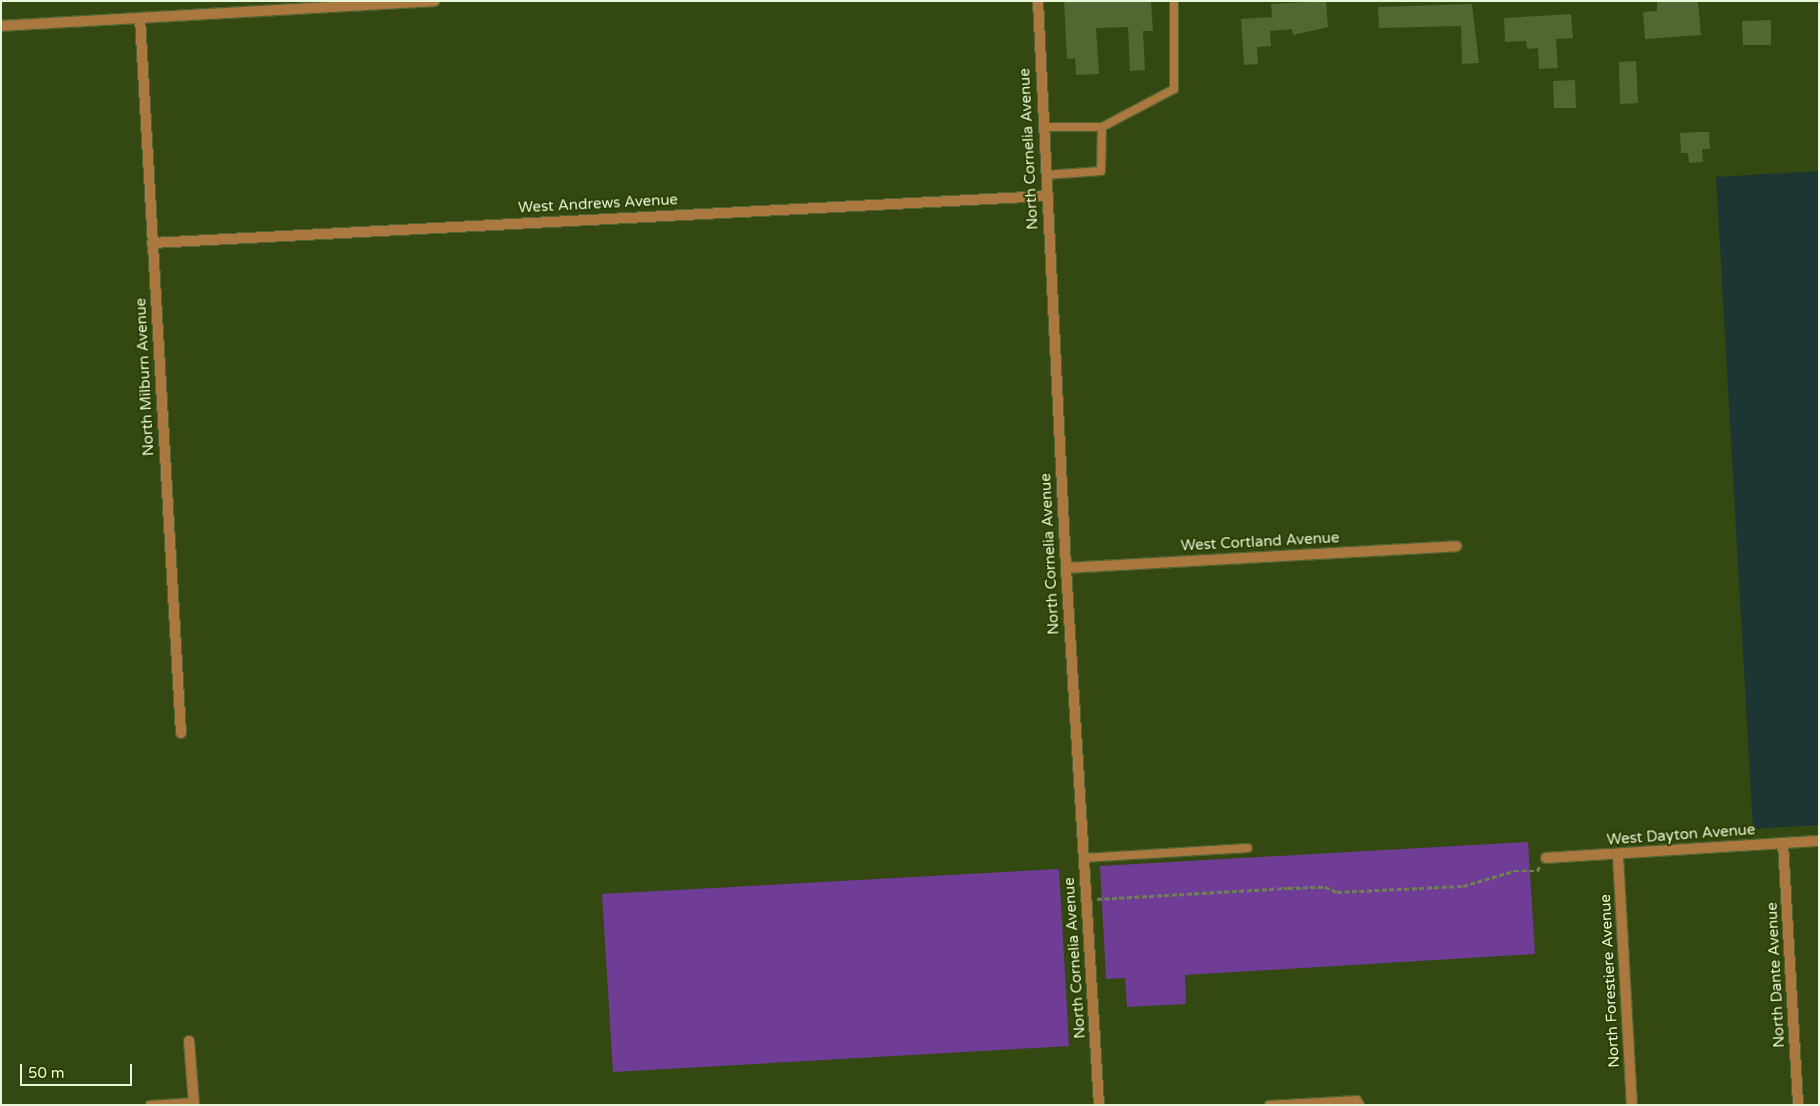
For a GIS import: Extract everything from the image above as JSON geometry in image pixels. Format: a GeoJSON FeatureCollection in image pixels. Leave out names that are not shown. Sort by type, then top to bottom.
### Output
{"type":"FeatureCollection","features":[{"type":"Feature","properties":{"kind":"street"},"geometry":{"type":"LineString","coordinates":[[1,26],[434,1]]}},
{"type":"Feature","properties":{"kind":"street","name":"North Cornelia Avenue"},"geometry":{"type":"LineString","coordinates":[[1038,1],[1046,196],[1066,568],[1099,1105]]}},
{"type":"Feature","properties":{"kind":"street","name":"North Milburn Avenue"},"geometry":{"type":"LineString","coordinates":[[140,18],[181,733]]}},
{"type":"Feature","properties":{"kind":"street","name":"West Andrews Avenue"},"geometry":{"type":"LineString","coordinates":[[152,243],[1046,196]]}},
{"type":"Feature","properties":{"kind":"street","name":"West Cortland Avenue"},"geometry":{"type":"LineString","coordinates":[[1066,568],[1456,546]]}},
{"type":"Feature","properties":{"kind":"street","name":"West Dayton Avenue"},"geometry":{"type":"LineString","coordinates":[[1546,858],[1618,856],[1819,841]]}},
{"type":"Feature","properties":{"kind":"street","name":"North Dante Avenue"},"geometry":{"type":"LineString","coordinates":[[1783,843],[1798,1105]]}},
{"type":"Feature","properties":{"kind":"street","name":"North Forestiere Avenue"},"geometry":{"type":"LineString","coordinates":[[1618,856],[1632,1105]]}},
{"type":"Feature","properties":{"kind":"street"},"geometry":{"type":"LineString","coordinates":[[189,1041],[193,1103]]}},
{"type":"Feature","properties":{"kind":"lane"},"geometry":{"type":"LineString","coordinates":[[1044,128],[1102,127],[1174,89],[1174,1]]}},
{"type":"Feature","properties":{"kind":"lane"},"geometry":{"type":"LineString","coordinates":[[1046,175],[1101,172],[1102,127]]}},
{"type":"Feature","properties":{"kind":"lane"},"geometry":{"type":"LineString","coordinates":[[1083,858],[1248,848]]}},
{"type":"Feature","properties":{"kind":"lane"},"geometry":{"type":"LineString","coordinates":[[1270,1105],[1357,1100],[1360,1105]]}},
{"type":"Feature","properties":{"kind":"lane"},"geometry":{"type":"LineString","coordinates":[[150,1105],[193,1103]]}},
{"type":"Feature","properties":{"kind":"path"},"geometry":{"type":"LineString","coordinates":[[1086,900],[1288,888],[1325,887],[1337,892],[1463,886],[1514,871],[1537,871],[1546,858]]}},
{"type":"Feature","properties":{"kind":"shaded area"},"geometry":{"type":"Polygon","coordinates":[[[1528,842],[1535,954],[1185,975],[1186,1004],[1127,1007],[1125,978],[1106,979],[1100,866],[1528,842]]]}},
{"type":"Feature","properties":{"kind":"shaded area"},"geometry":{"type":"Polygon","coordinates":[[[1059,869],[1069,1046],[613,1072],[602,894],[1059,869]]]}},
{"type":"Feature","properties":{"kind":"water"},"geometry":{"type":"Polygon","coordinates":[[[1819,171],[1819,825],[1753,829],[1716,177],[1819,171]]]}},
{"type":"Feature","properties":{"kind":"building"},"geometry":{"type":"Polygon","coordinates":[[[1064,1],[1151,1],[1153,31],[1143,31],[1145,70],[1130,71],[1128,27],[1096,28],[1099,74],[1076,75],[1075,58],[1067,59],[1064,1]]]}},
{"type":"Feature","properties":{"kind":"building"},"geometry":{"type":"Polygon","coordinates":[[[1326,1],[1328,27],[1293,35],[1292,29],[1270,31],[1271,46],[1257,47],[1258,64],[1244,65],[1241,19],[1272,17],[1271,4],[1326,1]]]}},
{"type":"Feature","properties":{"kind":"building"},"geometry":{"type":"Polygon","coordinates":[[[1698,1],[1701,35],[1645,39],[1643,12],[1657,11],[1657,2],[1698,1]]]}},
{"type":"Feature","properties":{"kind":"building"},"geometry":{"type":"Polygon","coordinates":[[[1472,4],[1479,63],[1462,64],[1461,26],[1379,28],[1378,7],[1472,4]]]}},
{"type":"Feature","properties":{"kind":"building"},"geometry":{"type":"Polygon","coordinates":[[[1571,14],[1573,38],[1556,39],[1558,68],[1539,69],[1538,48],[1527,49],[1526,41],[1505,42],[1504,18],[1571,14]]]}},
{"type":"Feature","properties":{"kind":"building"},"geometry":{"type":"Polygon","coordinates":[[[1771,20],[1771,45],[1743,45],[1742,21],[1771,20]]]}},
{"type":"Feature","properties":{"kind":"building"},"geometry":{"type":"Polygon","coordinates":[[[1636,61],[1638,103],[1620,104],[1619,62],[1636,61]]]}},
{"type":"Feature","properties":{"kind":"building"},"geometry":{"type":"Polygon","coordinates":[[[1575,80],[1576,108],[1554,108],[1553,81],[1575,80]]]}},
{"type":"Feature","properties":{"kind":"building"},"geometry":{"type":"Polygon","coordinates":[[[1709,132],[1710,149],[1702,149],[1703,162],[1689,163],[1688,153],[1681,153],[1680,133],[1709,132]]]}}]}
